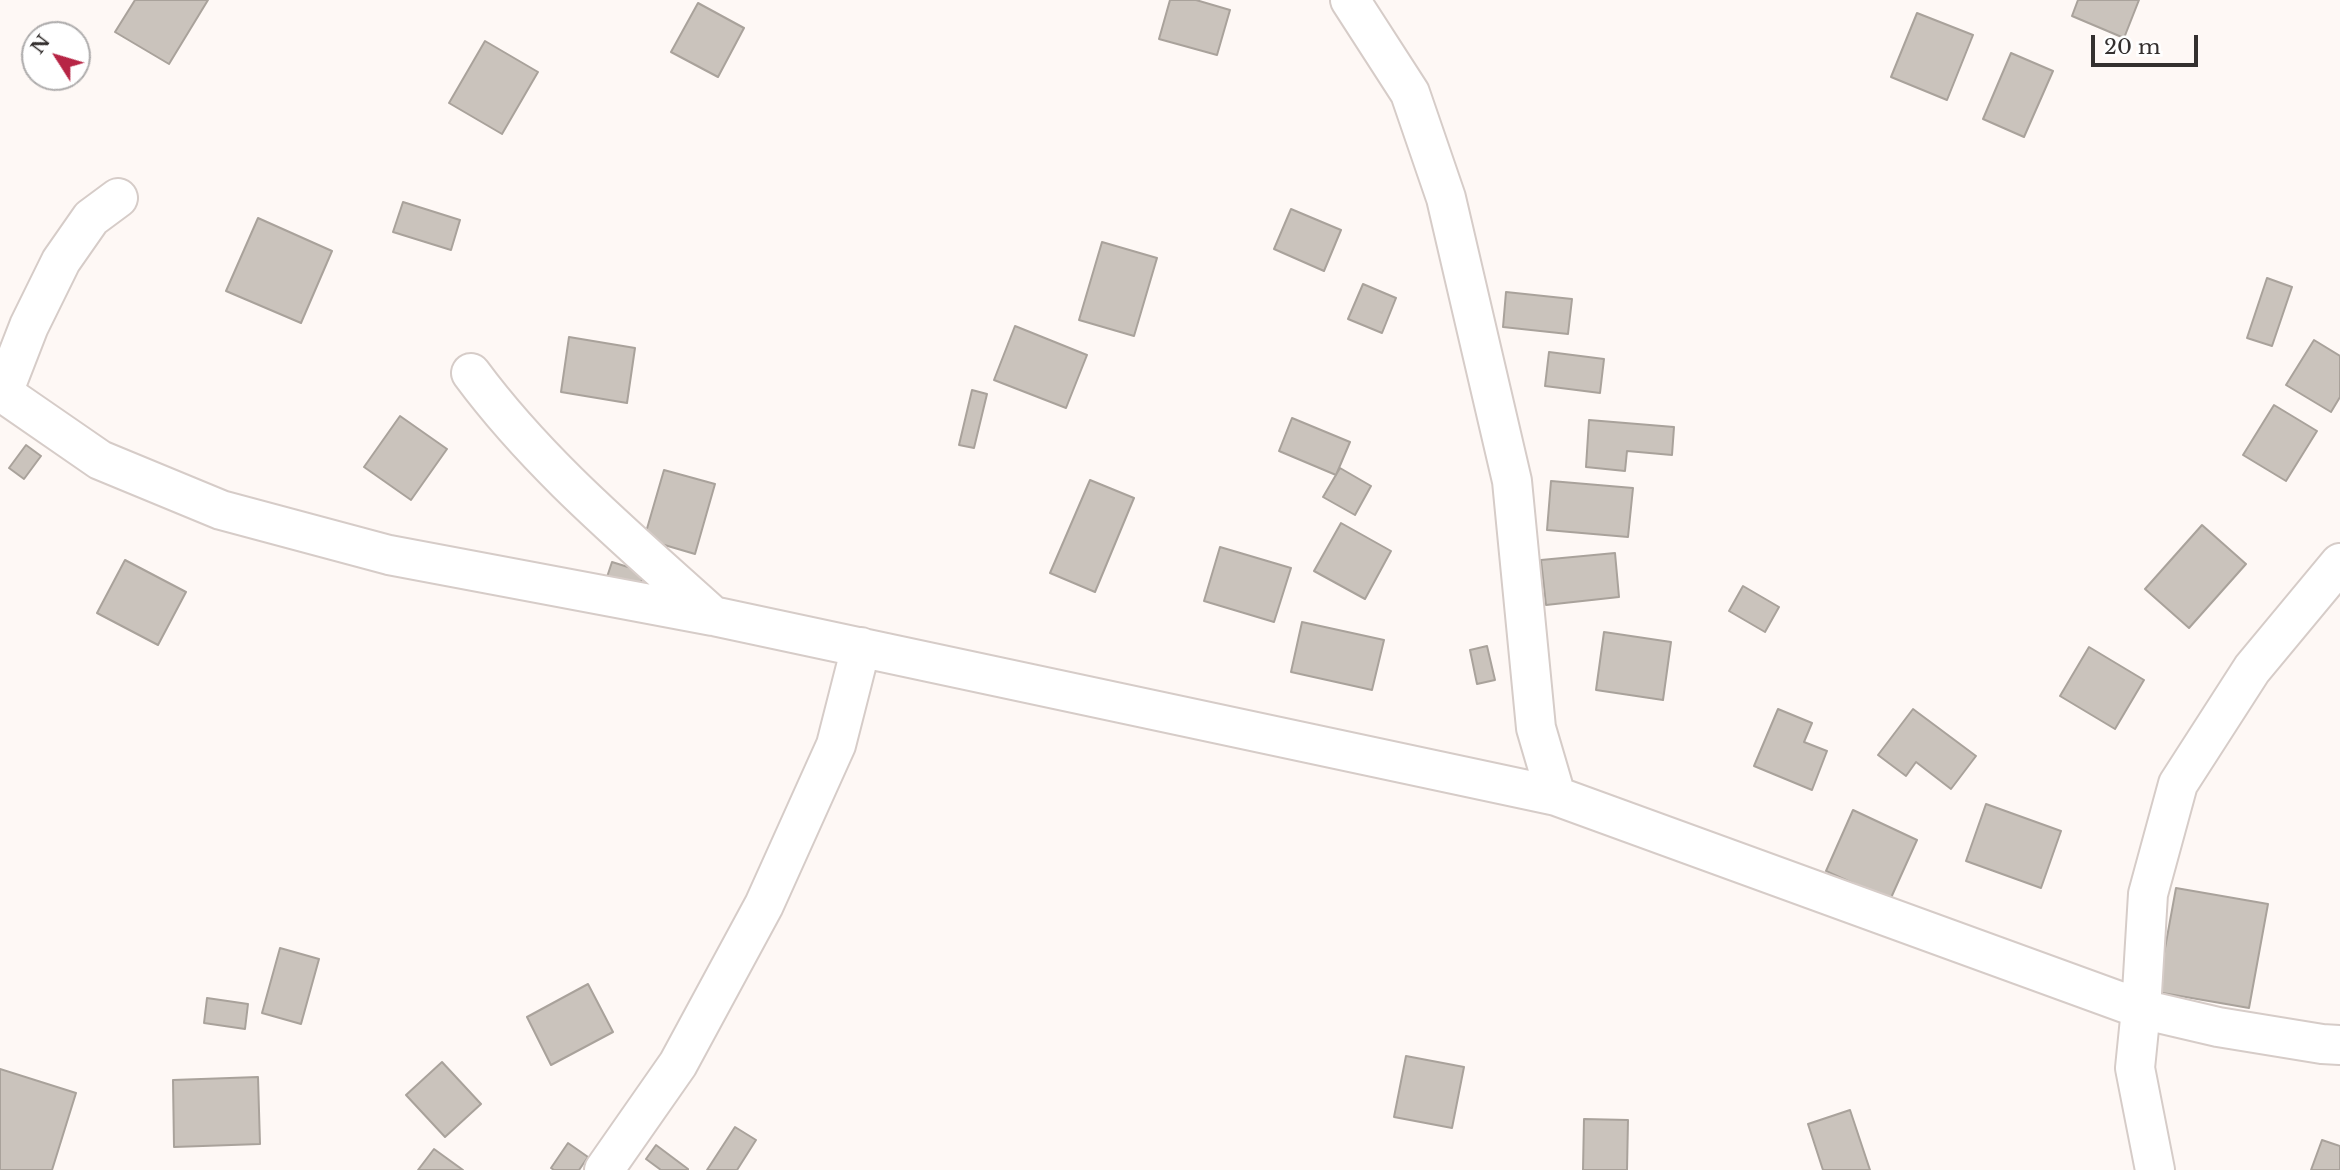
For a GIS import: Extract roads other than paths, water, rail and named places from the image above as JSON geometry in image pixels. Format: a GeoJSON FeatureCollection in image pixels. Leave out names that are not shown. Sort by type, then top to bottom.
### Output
{"type":"FeatureCollection","features":[{"type":"Feature","properties":{"kind":"street"},"geometry":{"type":"LineString","coordinates":[[1350,0],[1410,93],[1446,198],[1512,481],[1536,728],[1556,796]]}},
{"type":"Feature","properties":{"kind":"street"},"geometry":{"type":"LineString","coordinates":[[118,198],[91,218],[61,261],[1,392],[100,460],[221,509],[389,555],[713,616],[1556,796],[2141,1010],[2218,1027],[2340,1045]]}},
{"type":"Feature","properties":{"kind":"street"},"geometry":{"type":"LineString","coordinates":[[471,373],[494,404],[555,471],[713,616]]}},
{"type":"Feature","properties":{"kind":"street"},"geometry":{"type":"LineString","coordinates":[[2155,1170],[2135,1068],[2148,894],[2178,784],[2252,669],[2340,563]]}},
{"type":"Feature","properties":{"kind":"street"},"geometry":{"type":"LineString","coordinates":[[604,1170],[678,1064],[764,905],[836,745],[861,647]]}}]}
